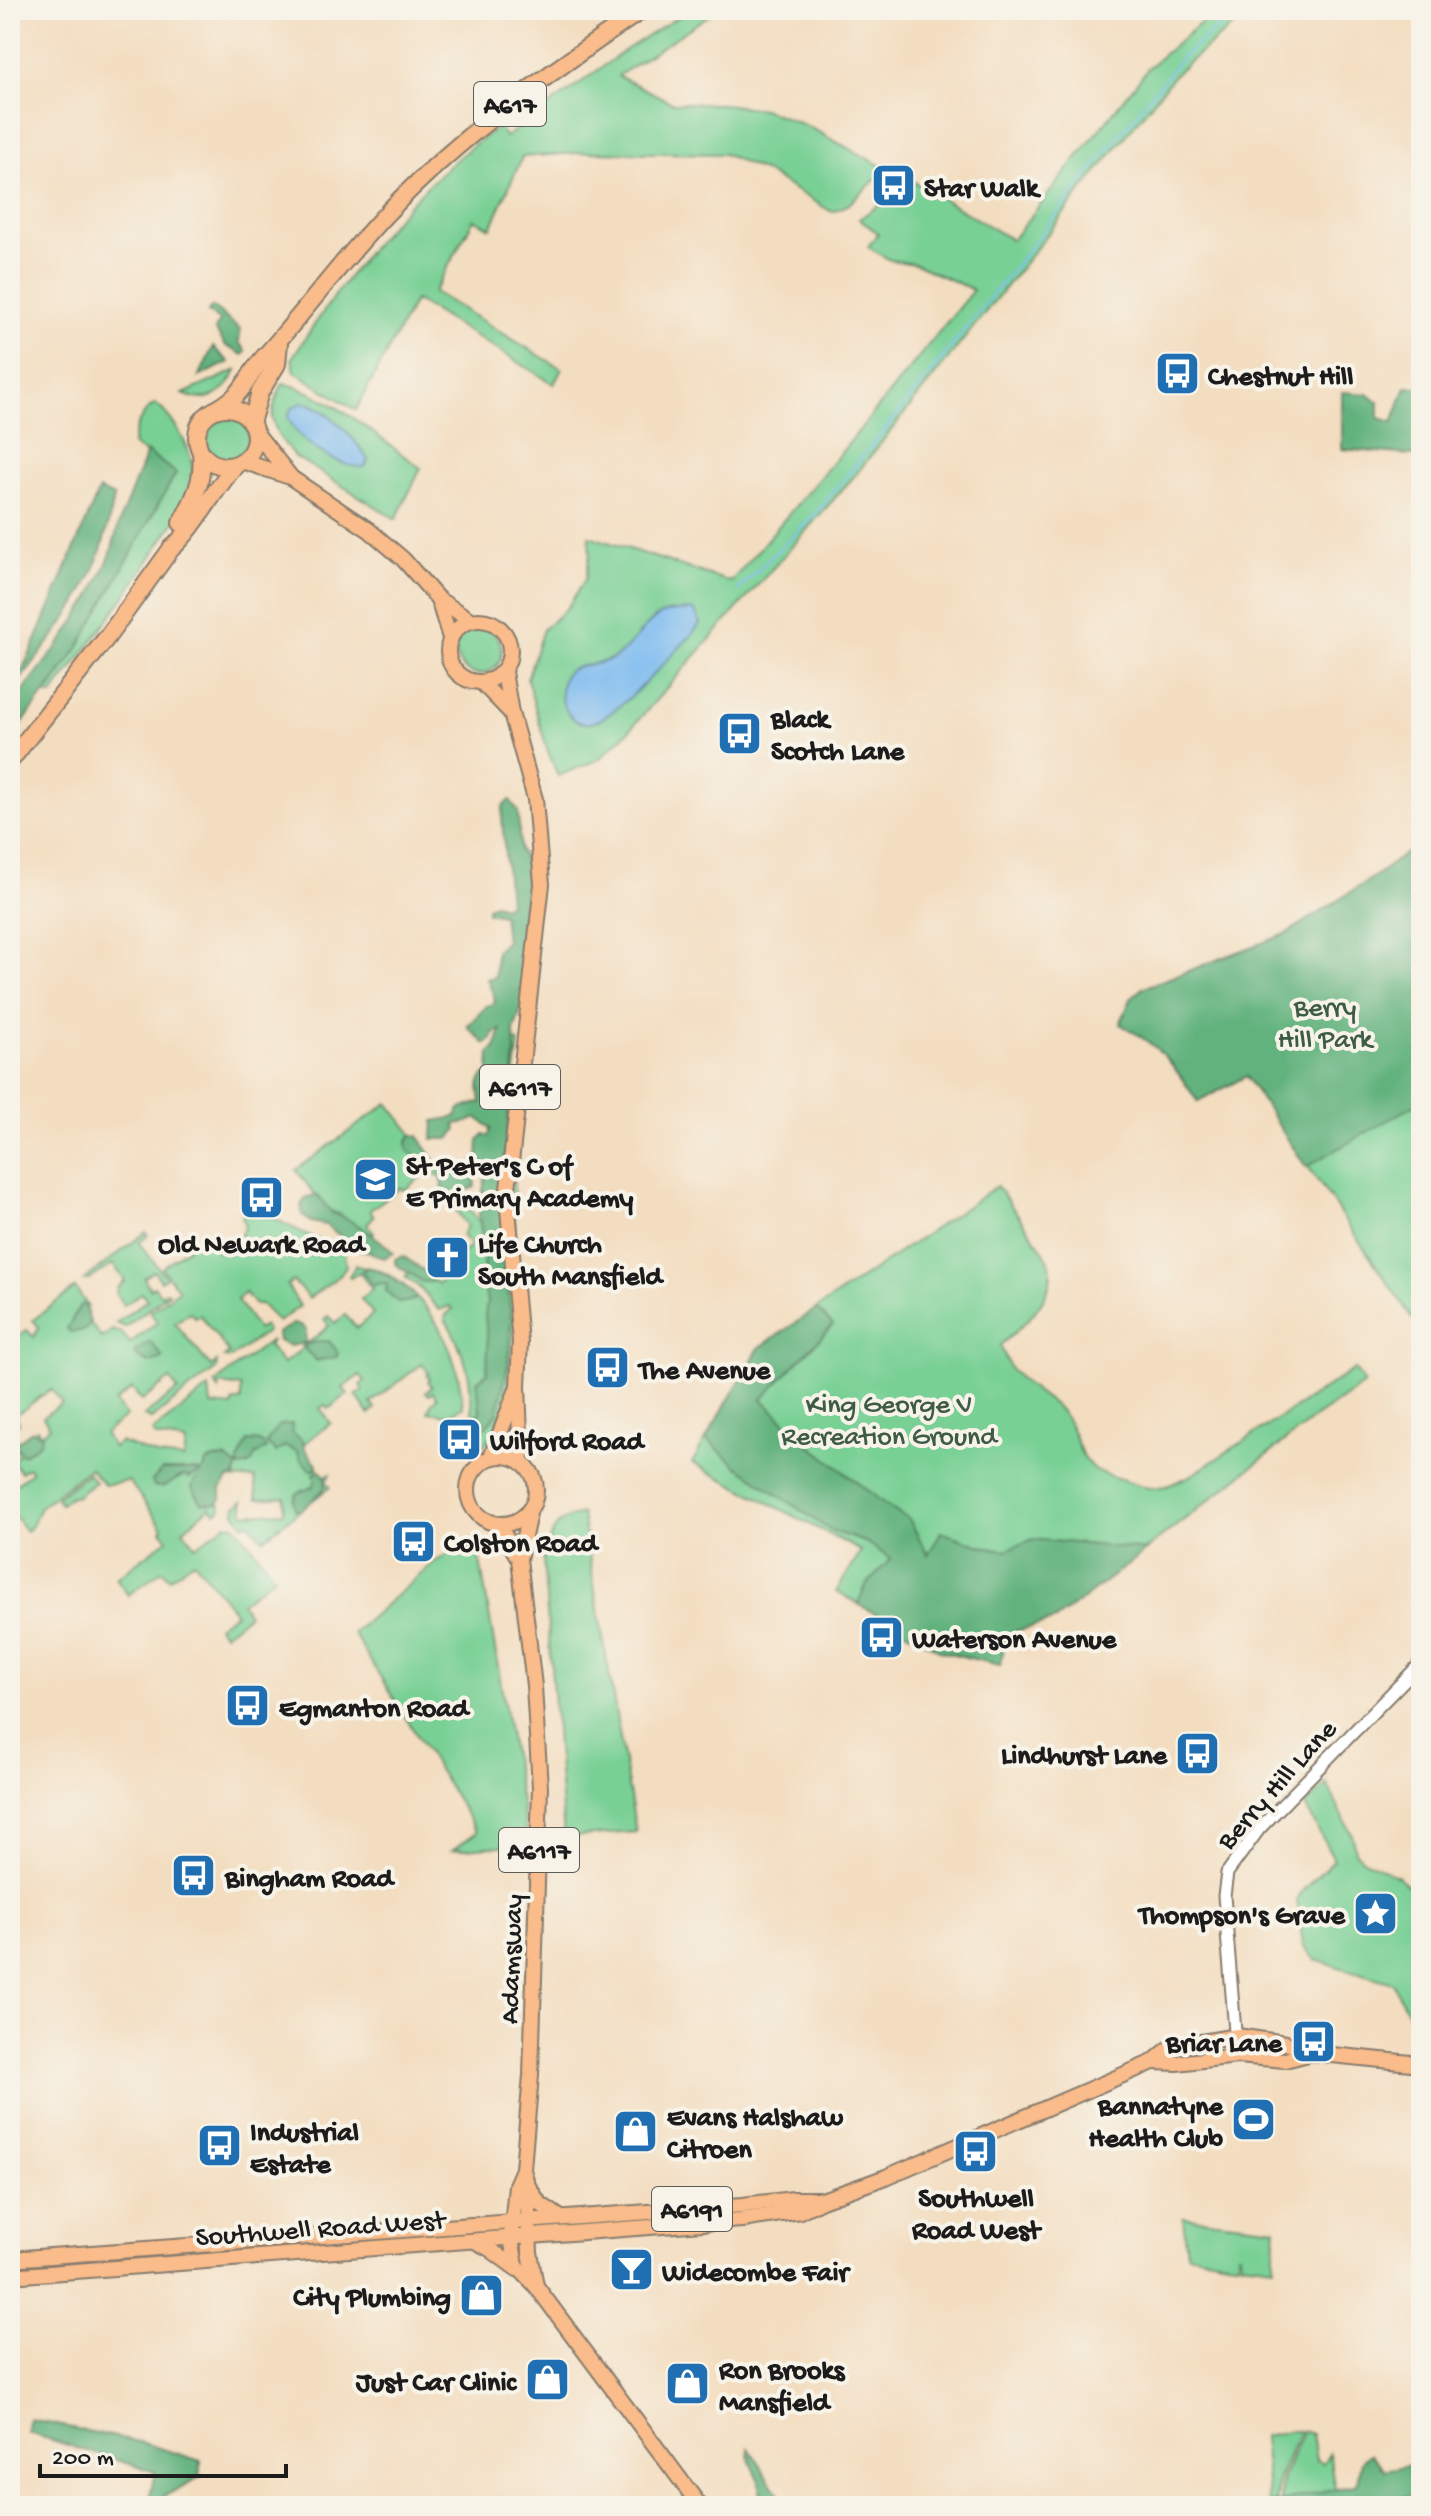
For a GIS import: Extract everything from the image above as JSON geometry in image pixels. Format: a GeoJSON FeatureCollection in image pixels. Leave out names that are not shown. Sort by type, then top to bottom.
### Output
{"type":"FeatureCollection","features":[{"type":"Feature","properties":{"kind":"highway","name":"A617"},"geometry":{"type":"LineString","coordinates":[[217,409],[235,399],[243,390],[264,357],[279,343],[331,274],[415,185],[487,121],[642,10]]}},
{"type":"Feature","properties":{"kind":"highway","name":"A617"},"geometry":{"type":"LineString","coordinates":[[252,426],[255,402],[277,364],[279,343]]}},
{"type":"Feature","properties":{"kind":"highway"},"geometry":{"type":"LineString","coordinates":[[10,761],[108,636],[171,549],[182,539],[217,485],[253,447],[252,426],[241,413],[232,409],[217,409],[199,426],[197,444],[203,470],[199,489],[174,534],[171,549]]}},
{"type":"Feature","properties":{"kind":"highway"},"geometry":{"type":"LineString","coordinates":[[201,453],[216,465],[239,463]]}},
{"type":"Feature","properties":{"kind":"main road","name":"A6117"},"geometry":{"type":"LineString","coordinates":[[252,426],[290,477]]}},
{"type":"Feature","properties":{"kind":"main road","name":"A6117"},"geometry":{"type":"LineString","coordinates":[[239,463],[290,477],[369,530],[403,559],[438,599],[472,621],[492,622],[502,629],[509,640],[511,652],[504,672],[511,713],[535,799],[542,884],[507,1198],[520,1342],[521,1461],[536,1485],[530,1509]]}},
{"type":"Feature","properties":{"kind":"main road","name":"A6117"},"geometry":{"type":"LineString","coordinates":[[438,599],[450,638],[448,655],[454,670],[461,677],[482,683],[511,713]]}},
{"type":"Feature","properties":{"kind":"main road"},"geometry":{"type":"LineString","coordinates":[[450,638],[459,627],[472,621]]}},
{"type":"Feature","properties":{"kind":"main road"},"geometry":{"type":"LineString","coordinates":[[482,683],[504,672]]}},
{"type":"Feature","properties":{"kind":"main road","name":"A6117"},"geometry":{"type":"LineString","coordinates":[[498,1524],[477,1514],[468,1496],[469,1479],[476,1467],[491,1457],[518,1386]]}},
{"type":"Feature","properties":{"kind":"main road"},"geometry":{"type":"LineString","coordinates":[[491,1457],[511,1456],[521,1461]]}},
{"type":"Feature","properties":{"kind":"main road"},"geometry":{"type":"LineString","coordinates":[[498,1524],[516,1521],[530,1509]]}},
{"type":"Feature","properties":{"kind":"main road","name":"Adamsway"},"geometry":{"type":"LineString","coordinates":[[520,2229],[516,2185],[525,2177],[532,2063],[540,1788],[534,1686],[519,1559],[530,1509]]}},
{"type":"Feature","properties":{"kind":"main road","name":"Adamsway"},"geometry":{"type":"LineString","coordinates":[[498,1524],[519,1559]]}},
{"type":"Feature","properties":{"kind":"main road","name":"Southwell Road West"},"geometry":{"type":"LineString","coordinates":[[10,2259],[419,2229],[609,2231],[742,2220],[800,2211],[886,2177],[1153,2062],[1171,2047],[1237,2036],[1286,2043],[1312,2053],[1421,2064]]}},
{"type":"Feature","properties":{"kind":"main road","name":"Southwell Road West"},"geometry":{"type":"LineString","coordinates":[[1153,2062],[1177,2063],[1237,2056],[1285,2060],[1312,2053]]}},
{"type":"Feature","properties":{"kind":"main road"},"geometry":{"type":"LineString","coordinates":[[525,2177],[539,2203],[561,2218]]}},
{"type":"Feature","properties":{"kind":"main road","name":"Southwell Road West"},"geometry":{"type":"LineString","coordinates":[[10,2276],[474,2241],[561,2218],[793,2199],[822,2200]]}},
{"type":"Feature","properties":{"kind":"main road","name":"A6117"},"geometry":{"type":"LineString","coordinates":[[520,2229],[514,2259],[521,2272],[536,2286],[700,2506]]}},
{"type":"Feature","properties":{"kind":"main road","name":"A6117"},"geometry":{"type":"LineString","coordinates":[[520,2229],[536,2286]]}},
{"type":"Feature","properties":{"kind":"main road"},"geometry":{"type":"LineString","coordinates":[[474,2241],[497,2253],[521,2272]]}},
{"type":"Feature","properties":{"kind":"street","name":"Berry Hill Lane"},"geometry":{"type":"LineString","coordinates":[[1237,2056],[1224,1896],[1227,1873],[1259,1829],[1421,1663]]}},
{"type":"Feature","properties":{"kind":"green space"},"geometry":{"type":"Polygon","coordinates":[[[689,10],[717,10],[618,76],[673,103],[763,109],[807,126],[887,169],[848,205],[832,212],[765,172],[724,154],[591,152],[522,157],[491,228],[474,219],[434,292],[562,369],[554,384],[415,300],[356,410],[295,372],[292,358],[335,295],[384,233],[438,175],[498,127],[506,137],[627,49],[689,10]]]}},
{"type":"Feature","properties":{"kind":"green space"},"geometry":{"type":"Polygon","coordinates":[[[1216,10],[1252,10],[1176,73],[857,473],[627,733],[598,760],[558,776],[527,679],[543,629],[567,608],[586,578],[589,536],[731,582],[973,290],[915,264],[890,260],[868,247],[878,233],[859,219],[883,202],[906,177],[1012,240],[1150,66],[1216,10]]]}},
{"type":"Feature","properties":{"kind":"green space"},"geometry":{"type":"Polygon","coordinates":[[[212,307],[240,329],[239,343],[246,351],[243,355],[226,346],[215,330],[220,321],[208,312],[212,307]]]}},
{"type":"Feature","properties":{"kind":"green space"},"geometry":{"type":"Polygon","coordinates":[[[213,347],[229,362],[199,377],[213,347]]]}},
{"type":"Feature","properties":{"kind":"green space"},"geometry":{"type":"Polygon","coordinates":[[[237,370],[228,385],[216,395],[201,399],[183,394],[237,370]]]}},
{"type":"Feature","properties":{"kind":"green space"},"geometry":{"type":"Polygon","coordinates":[[[283,383],[337,407],[421,468],[396,519],[294,456],[278,435],[272,418],[283,383]]]}},
{"type":"Feature","properties":{"kind":"green space"},"geometry":{"type":"Polygon","coordinates":[[[1406,387],[1421,388],[1421,456],[1342,449],[1342,392],[1368,394],[1379,403],[1379,418],[1393,422],[1406,387]]]}},
{"type":"Feature","properties":{"kind":"green space"},"geometry":{"type":"Polygon","coordinates":[[[156,404],[177,428],[191,459],[193,479],[189,496],[175,522],[107,621],[52,695],[46,694],[77,650],[175,473],[133,445],[139,422],[146,411],[156,404]]]}},
{"type":"Feature","properties":{"kind":"green space"},"geometry":{"type":"Polygon","coordinates":[[[226,415],[242,421],[248,437],[242,453],[226,459],[210,453],[204,437],[210,421],[226,415]]]}},
{"type":"Feature","properties":{"kind":"green space"},"geometry":{"type":"Polygon","coordinates":[[[147,452],[176,473],[77,650],[10,740],[10,708],[64,638],[90,598],[109,559],[121,517],[147,452]]]}},
{"type":"Feature","properties":{"kind":"green space"},"geometry":{"type":"Polygon","coordinates":[[[99,490],[114,497],[96,564],[72,610],[20,680],[18,678],[99,490]]]}},
{"type":"Feature","properties":{"kind":"green space"},"geometry":{"type":"Polygon","coordinates":[[[479,628],[495,635],[502,651],[495,667],[479,674],[463,667],[456,651],[463,635],[479,628]]]}},
{"type":"Feature","properties":{"kind":"green space"},"geometry":{"type":"Polygon","coordinates":[[[510,800],[518,811],[520,850],[529,870],[531,907],[522,1006],[514,1031],[515,1053],[502,1183],[503,1239],[511,1319],[508,1364],[497,1414],[484,1428],[473,1425],[473,1418],[480,1412],[477,1381],[487,1373],[487,1302],[482,1276],[484,1260],[479,1212],[486,1173],[482,1161],[474,1161],[478,1157],[479,1140],[484,1134],[489,1136],[491,1128],[477,1118],[455,1124],[457,1129],[450,1139],[433,1139],[434,1121],[456,1117],[460,1109],[481,1102],[480,1082],[489,1072],[490,1053],[501,1030],[493,1033],[492,1039],[485,1044],[467,1026],[488,1005],[493,1005],[495,999],[487,979],[495,977],[496,951],[506,941],[503,915],[487,912],[487,907],[495,904],[504,907],[509,903],[502,818],[503,806],[510,800]]]}},
{"type":"Feature","properties":{"kind":"green space","name":"Berry Hill Park"},"geometry":{"type":"Polygon","coordinates":[[[1421,842],[1421,1320],[1416,1324],[1246,1076],[1198,1102],[1165,1057],[1120,1024],[1132,997],[1143,988],[1286,934],[1374,877],[1421,842]]]}},
{"type":"Feature","properties":{"kind":"green space","name":"Berry Hill Park"},"geometry":{"type":"Polygon","coordinates":[[[1421,842],[1421,1101],[1306,1167],[1246,1076],[1198,1102],[1165,1057],[1120,1024],[1132,997],[1143,988],[1286,934],[1374,877],[1421,842]]]}},
{"type":"Feature","properties":{"kind":"green space"},"geometry":{"type":"Polygon","coordinates":[[[509,1041],[519,1042],[513,1097],[513,1335],[508,1383],[498,1421],[483,1446],[476,1432],[466,1365],[445,1319],[453,1309],[450,1306],[439,1310],[418,1286],[405,1277],[411,1269],[438,1284],[447,1273],[440,1264],[448,1264],[471,1246],[462,1235],[467,1226],[456,1210],[459,1207],[449,1196],[456,1191],[483,1227],[509,1041]]]}},
{"type":"Feature","properties":{"kind":"green space"},"geometry":{"type":"Polygon","coordinates":[[[388,1103],[436,1165],[404,1190],[400,1188],[370,1210],[374,1216],[367,1224],[374,1233],[368,1238],[339,1214],[327,1210],[296,1170],[388,1103]]]}},
{"type":"Feature","properties":{"kind":"green space"},"geometry":{"type":"Polygon","coordinates":[[[411,1135],[418,1136],[443,1172],[470,1166],[475,1173],[475,1187],[445,1196],[440,1177],[426,1173],[419,1158],[408,1151],[407,1142],[411,1135]]]}},
{"type":"Feature","properties":{"kind":"green space","name":"King George V Recreation Ground"},"geometry":{"type":"Polygon","coordinates":[[[997,1186],[1047,1258],[1051,1276],[1036,1310],[1000,1345],[1010,1368],[1067,1419],[1083,1457],[1095,1471],[1149,1488],[1167,1486],[1190,1476],[1355,1369],[1364,1384],[1316,1417],[1055,1620],[1007,1634],[1000,1665],[941,1651],[899,1624],[836,1592],[861,1551],[692,1463],[759,1348],[997,1186]]]}},
{"type":"Feature","properties":{"kind":"green space"},"geometry":{"type":"Polygon","coordinates":[[[317,1195],[333,1214],[365,1230],[393,1253],[384,1258],[356,1248],[326,1225],[311,1222],[303,1216],[301,1205],[307,1197],[317,1195]]]}},
{"type":"Feature","properties":{"kind":"green space"},"geometry":{"type":"Polygon","coordinates":[[[251,1208],[338,1249],[344,1253],[346,1266],[340,1275],[309,1298],[293,1281],[287,1285],[300,1306],[278,1322],[261,1304],[255,1305],[245,1293],[237,1300],[258,1330],[264,1326],[267,1331],[231,1358],[224,1357],[229,1353],[200,1315],[196,1318],[190,1312],[175,1323],[211,1367],[217,1362],[216,1369],[151,1419],[144,1416],[178,1390],[170,1379],[142,1401],[132,1389],[115,1402],[126,1416],[104,1434],[113,1447],[120,1442],[159,1456],[184,1459],[186,1442],[156,1437],[152,1432],[209,1388],[211,1405],[232,1407],[234,1401],[241,1401],[241,1387],[220,1384],[219,1390],[215,1383],[271,1340],[268,1346],[283,1364],[303,1348],[288,1329],[293,1324],[308,1343],[329,1326],[324,1319],[328,1316],[335,1323],[345,1315],[357,1328],[373,1314],[361,1299],[372,1289],[359,1272],[351,1278],[349,1276],[356,1265],[376,1269],[398,1281],[428,1310],[448,1346],[463,1407],[448,1415],[428,1412],[437,1398],[433,1392],[429,1395],[426,1392],[432,1387],[428,1381],[429,1373],[422,1364],[371,1403],[375,1409],[369,1414],[356,1395],[363,1390],[360,1385],[365,1381],[360,1375],[343,1388],[348,1394],[328,1409],[325,1405],[320,1408],[331,1423],[301,1446],[324,1476],[330,1474],[326,1482],[330,1487],[263,1539],[249,1522],[244,1525],[235,1513],[236,1506],[243,1501],[244,1514],[284,1512],[285,1497],[257,1499],[255,1478],[229,1479],[211,1492],[221,1506],[220,1510],[216,1513],[210,1507],[183,1530],[196,1546],[226,1524],[235,1525],[275,1576],[241,1603],[249,1614],[224,1634],[217,1626],[235,1613],[194,1561],[170,1578],[163,1570],[128,1595],[116,1578],[168,1539],[129,1481],[104,1485],[90,1468],[40,1507],[32,1526],[26,1531],[10,1510],[10,1489],[32,1471],[28,1467],[21,1472],[12,1461],[19,1455],[13,1447],[37,1429],[41,1434],[50,1427],[43,1417],[62,1403],[51,1389],[16,1415],[19,1423],[10,1417],[10,1342],[27,1330],[34,1337],[39,1327],[33,1320],[75,1288],[88,1306],[81,1312],[102,1338],[112,1330],[122,1333],[130,1343],[157,1322],[150,1312],[179,1290],[162,1268],[204,1235],[217,1252],[236,1245],[245,1226],[242,1216],[251,1208]]]}},
{"type":"Feature","properties":{"kind":"green space"},"geometry":{"type":"Polygon","coordinates":[[[146,1232],[148,1235],[139,1243],[166,1277],[161,1281],[154,1271],[144,1278],[150,1289],[154,1286],[161,1295],[167,1291],[169,1293],[125,1327],[116,1323],[147,1300],[142,1293],[124,1305],[116,1294],[117,1288],[125,1281],[113,1264],[89,1280],[84,1280],[146,1232]]]}},
{"type":"Feature","properties":{"kind":"green space"},"geometry":{"type":"Polygon","coordinates":[[[403,1256],[433,1277],[431,1282],[423,1282],[395,1264],[395,1259],[403,1256]]]}},
{"type":"Feature","properties":{"kind":"green space"},"geometry":{"type":"Polygon","coordinates":[[[367,1267],[393,1279],[416,1297],[399,1303],[386,1291],[387,1284],[373,1286],[362,1271],[367,1267]]]}},
{"type":"Feature","properties":{"kind":"green space"},"geometry":{"type":"Polygon","coordinates":[[[82,1304],[90,1322],[84,1330],[70,1332],[67,1328],[82,1304]]]}},
{"type":"Feature","properties":{"kind":"green space"},"geometry":{"type":"Polygon","coordinates":[[[816,1309],[833,1325],[762,1399],[806,1442],[891,1509],[909,1519],[928,1555],[941,1532],[981,1546],[1006,1550],[1033,1539],[1147,1550],[1055,1620],[1007,1634],[1000,1665],[941,1651],[858,1604],[866,1585],[891,1559],[865,1542],[831,1531],[738,1467],[706,1439],[759,1348],[816,1309]]]}},
{"type":"Feature","properties":{"kind":"green space"},"geometry":{"type":"Polygon","coordinates":[[[293,1324],[301,1325],[306,1330],[305,1343],[289,1346],[278,1341],[277,1333],[293,1324]]]}},
{"type":"Feature","properties":{"kind":"green space"},"geometry":{"type":"Polygon","coordinates":[[[329,1341],[338,1352],[337,1357],[317,1361],[306,1351],[304,1345],[329,1341]]]}},
{"type":"Feature","properties":{"kind":"green space"},"geometry":{"type":"Polygon","coordinates":[[[151,1342],[163,1358],[149,1363],[134,1352],[151,1342]]]}},
{"type":"Feature","properties":{"kind":"green space"},"geometry":{"type":"Polygon","coordinates":[[[292,1424],[293,1434],[302,1440],[317,1464],[315,1470],[299,1458],[298,1452],[285,1446],[276,1452],[266,1443],[279,1425],[292,1424]]]}},
{"type":"Feature","properties":{"kind":"green space"},"geometry":{"type":"Polygon","coordinates":[[[32,1431],[42,1435],[40,1443],[23,1455],[14,1444],[32,1431]]]}},
{"type":"Feature","properties":{"kind":"green space"},"geometry":{"type":"Polygon","coordinates":[[[248,1441],[261,1443],[266,1449],[255,1455],[247,1466],[239,1467],[238,1461],[248,1441]]]}},
{"type":"Feature","properties":{"kind":"green space"},"geometry":{"type":"Polygon","coordinates":[[[225,1458],[237,1466],[235,1477],[229,1478],[221,1489],[221,1499],[216,1504],[202,1503],[191,1486],[205,1468],[205,1463],[225,1458]]]}},
{"type":"Feature","properties":{"kind":"green space"},"geometry":{"type":"Polygon","coordinates":[[[162,1470],[200,1472],[189,1478],[185,1475],[163,1487],[154,1486],[152,1481],[162,1470]]]}},
{"type":"Feature","properties":{"kind":"green space"},"geometry":{"type":"Polygon","coordinates":[[[321,1471],[326,1479],[324,1489],[302,1510],[295,1510],[297,1493],[313,1487],[316,1479],[313,1474],[321,1471]]]}},
{"type":"Feature","properties":{"kind":"green space"},"geometry":{"type":"Polygon","coordinates":[[[88,1473],[95,1482],[61,1504],[56,1498],[88,1473]]]}},
{"type":"Feature","properties":{"kind":"green space"},"geometry":{"type":"Polygon","coordinates":[[[582,1514],[636,1832],[564,1837],[543,1560],[559,1524],[582,1514]]]}},
{"type":"Feature","properties":{"kind":"green space"},"geometry":{"type":"Polygon","coordinates":[[[476,1537],[527,1838],[523,1844],[452,1850],[477,1832],[353,1633],[435,1562],[476,1537]]]}},
{"type":"Feature","properties":{"kind":"green space"},"geometry":{"type":"Polygon","coordinates":[[[1327,1784],[1352,1835],[1355,1852],[1364,1860],[1398,1876],[1414,1892],[1418,1903],[1421,2046],[1413,2045],[1416,2030],[1393,1983],[1315,1960],[1303,1945],[1297,1901],[1302,1891],[1334,1859],[1305,1806],[1327,1784]]]}},
{"type":"Feature","properties":{"kind":"green space"},"geometry":{"type":"Polygon","coordinates":[[[1183,2217],[1276,2228],[1273,2266],[1241,2262],[1240,2253],[1238,2262],[1187,2254],[1183,2217]]]}},
{"type":"Feature","properties":{"kind":"green space"},"geometry":{"type":"Polygon","coordinates":[[[29,2419],[140,2442],[201,2461],[200,2477],[148,2505],[155,2472],[28,2433],[29,2419]]]}},
{"type":"Feature","properties":{"kind":"green space"},"geometry":{"type":"Polygon","coordinates":[[[1299,2431],[1280,2476],[1276,2504],[1269,2505],[1263,2436],[1299,2431]]]}},
{"type":"Feature","properties":{"kind":"green space"},"geometry":{"type":"Polygon","coordinates":[[[1302,2431],[1312,2434],[1316,2460],[1323,2463],[1329,2453],[1335,2490],[1281,2503],[1283,2477],[1302,2431]]]}},
{"type":"Feature","properties":{"kind":"green space"},"geometry":{"type":"Polygon","coordinates":[[[749,2448],[787,2506],[768,2506],[760,2492],[749,2448]]]}},
{"type":"Feature","properties":{"kind":"green space"},"geometry":{"type":"Polygon","coordinates":[[[1370,2454],[1385,2470],[1421,2463],[1421,2494],[1362,2506],[1262,2506],[1355,2485],[1360,2463],[1370,2454]]]}},
{"type":"Feature","properties":{"kind":"water"},"geometry":{"type":"Polygon","coordinates":[[[306,403],[333,418],[349,435],[368,460],[365,467],[331,458],[300,435],[288,416],[295,406],[306,403]]]}},
{"type":"Feature","properties":{"kind":"water"},"geometry":{"type":"Polygon","coordinates":[[[695,611],[700,624],[634,693],[599,720],[578,722],[571,716],[565,708],[561,689],[568,672],[614,658],[657,617],[667,612],[695,611]]]}},
{"type":"Feature","properties":{"kind":"waterway"},"geometry":{"type":"LineString","coordinates":[[738,590],[815,514],[1181,58],[1238,10]]}},
{"type":"Feature","properties":{"kind":"place","name":"Star Walk"},"geometry":{"type":"Point","coordinates":[893,186]}},
{"type":"Feature","properties":{"kind":"place","name":"Chestnut Hill"},"geometry":{"type":"Point","coordinates":[1177,374]}},
{"type":"Feature","properties":{"kind":"place","name":"Black Scotch Lane"},"geometry":{"type":"Point","coordinates":[740,733]}},
{"type":"Feature","properties":{"kind":"place","name":"St Peter's C of E Primary Academy"},"geometry":{"type":"Point","coordinates":[375,1180]}},
{"type":"Feature","properties":{"kind":"place","name":"Old Newark Road"},"geometry":{"type":"Point","coordinates":[261,1198]}},
{"type":"Feature","properties":{"kind":"place","name":"Life Church South Mansfield"},"geometry":{"type":"Point","coordinates":[447,1258]}},
{"type":"Feature","properties":{"kind":"place","name":"The Avenue"},"geometry":{"type":"Point","coordinates":[608,1368]}},
{"type":"Feature","properties":{"kind":"place","name":"Wilford Road"},"geometry":{"type":"Point","coordinates":[459,1439]}},
{"type":"Feature","properties":{"kind":"place","name":"Colston Road"},"geometry":{"type":"Point","coordinates":[413,1541]}},
{"type":"Feature","properties":{"kind":"place","name":"Waterson Avenue"},"geometry":{"type":"Point","coordinates":[881,1637]}},
{"type":"Feature","properties":{"kind":"place","name":"Egmanton Road"},"geometry":{"type":"Point","coordinates":[248,1706]}},
{"type":"Feature","properties":{"kind":"place","name":"Lindhurst Lane"},"geometry":{"type":"Point","coordinates":[1198,1753]}},
{"type":"Feature","properties":{"kind":"place","name":"Bingham Road"},"geometry":{"type":"Point","coordinates":[194,1876]}},
{"type":"Feature","properties":{"kind":"place","name":"Thompson's Grave"},"geometry":{"type":"Point","coordinates":[1376,1913]}},
{"type":"Feature","properties":{"kind":"place","name":"Briar Lane"},"geometry":{"type":"Point","coordinates":[1313,2041]}},
{"type":"Feature","properties":{"kind":"place","name":"Bannatyne Health Club"},"geometry":{"type":"Point","coordinates":[1254,2120]}},
{"type":"Feature","properties":{"kind":"place","name":"Evans Halshaw Citroen"},"geometry":{"type":"Point","coordinates":[636,2131]}},
{"type":"Feature","properties":{"kind":"place","name":"Industrial Estate"},"geometry":{"type":"Point","coordinates":[219,2146]}},
{"type":"Feature","properties":{"kind":"place","name":"Southwell Road West"},"geometry":{"type":"Point","coordinates":[976,2151]}},
{"type":"Feature","properties":{"kind":"place","name":"Widecombe Fair"},"geometry":{"type":"Point","coordinates":[631,2270]}},
{"type":"Feature","properties":{"kind":"place","name":"City Plumbing"},"geometry":{"type":"Point","coordinates":[482,2295]}},
{"type":"Feature","properties":{"kind":"place","name":"Just Car Clinic"},"geometry":{"type":"Point","coordinates":[547,2380]}},
{"type":"Feature","properties":{"kind":"place","name":"Ron Brooks Mansfield"},"geometry":{"type":"Point","coordinates":[688,2384]}}]}
